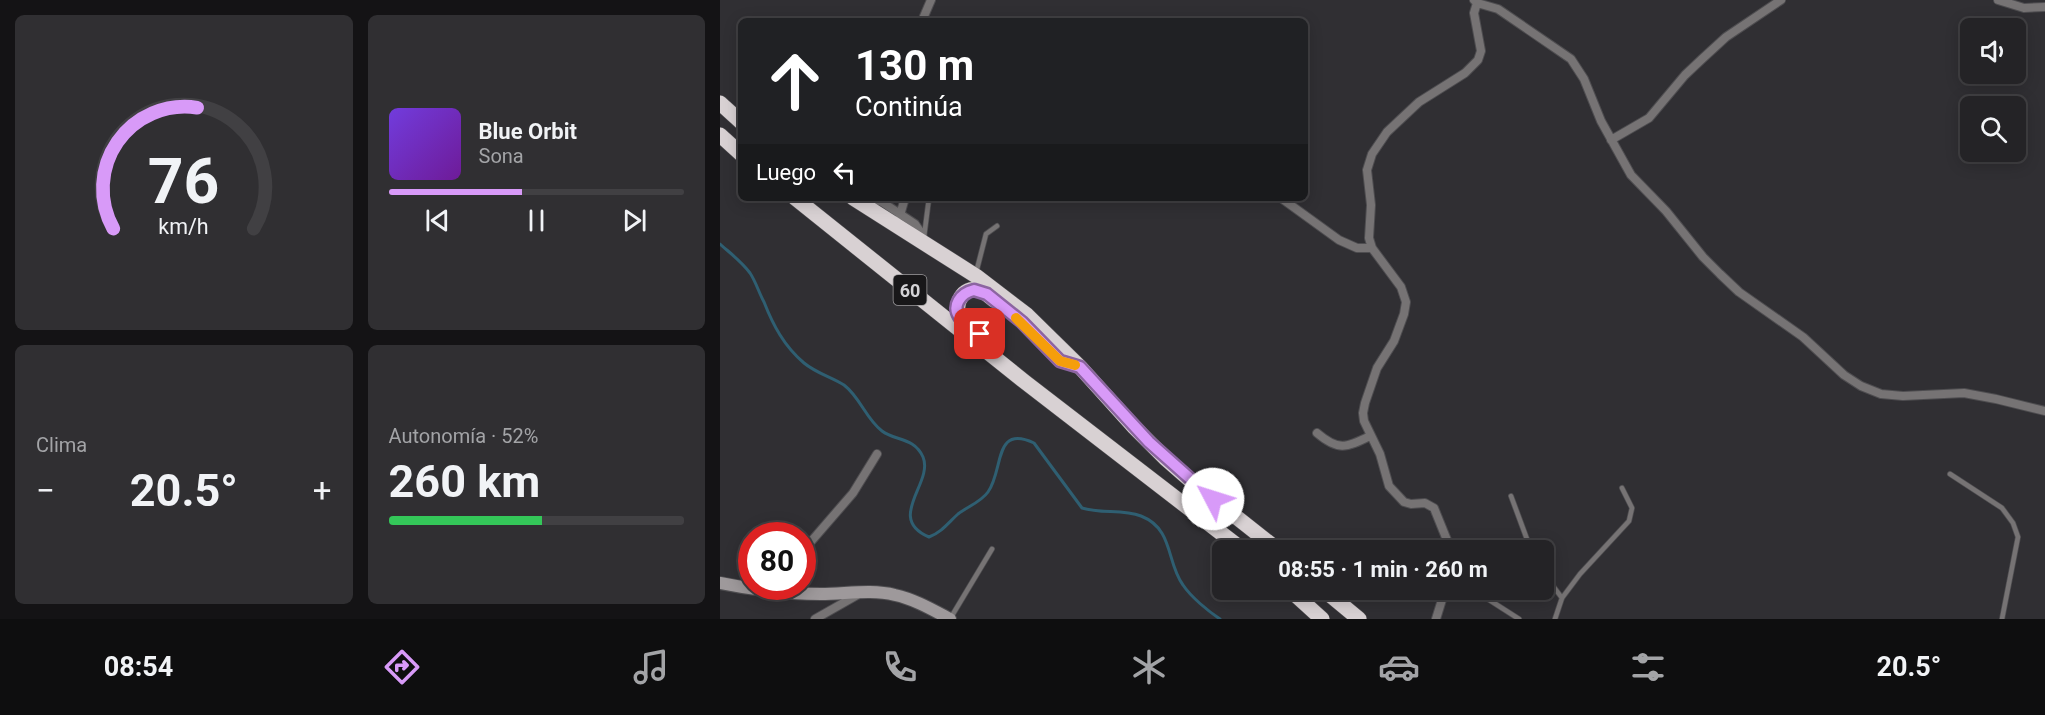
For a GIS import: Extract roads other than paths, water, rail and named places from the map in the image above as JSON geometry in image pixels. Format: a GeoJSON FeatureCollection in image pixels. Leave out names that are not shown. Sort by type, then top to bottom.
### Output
{"type":"FeatureCollection","features":[{"type":"Feature","properties":{"kind":"highway"},"geometry":{"type":"LineString","coordinates":[[720,103],[738,119]]}},
{"type":"Feature","properties":{"kind":"highway"},"geometry":{"type":"LineString","coordinates":[[720,135],[738,151]]}},
{"type":"Feature","properties":{"kind":"highway","name":"60"},"geometry":{"type":"LineString","coordinates":[[799,201],[1230,540]]}},
{"type":"Feature","properties":{"kind":"highway","name":"60"},"geometry":{"type":"LineString","coordinates":[[859,201],[976,276],[1028,315],[1165,458],[1266,540]]}},
{"type":"Feature","properties":{"kind":"highway"},"geometry":{"type":"LineString","coordinates":[[1025,381],[1017,363],[959,316],[958,302],[967,291],[974,290],[987,294],[1022,322],[1060,361],[1080,367]]}},
{"type":"Feature","properties":{"kind":"highway"},"geometry":{"type":"LineString","coordinates":[[1301,600],[1322,619]]}},
{"type":"Feature","properties":{"kind":"highway"},"geometry":{"type":"LineString","coordinates":[[1336,600],[1359,619]]}},
{"type":"Feature","properties":{"kind":"main road"},"geometry":{"type":"LineString","coordinates":[[720,583],[738,587]]}},
{"type":"Feature","properties":{"kind":"main road"},"geometry":{"type":"LineString","coordinates":[[816,591],[894,595],[909,599],[950,619]]}},
{"type":"Feature","properties":{"kind":"street"},"geometry":{"type":"LineString","coordinates":[[923,18],[931,0]]}},
{"type":"Feature","properties":{"kind":"street"},"geometry":{"type":"LineString","coordinates":[[1611,140],[1649,118],[1685,75],[1718,44],[1781,0]]}},
{"type":"Feature","properties":{"kind":"street"},"geometry":{"type":"LineString","coordinates":[[1998,0],[2024,8],[2045,6]]}},
{"type":"Feature","properties":{"kind":"street"},"geometry":{"type":"LineString","coordinates":[[1447,540],[1434,508],[1425,503],[1404,502],[1389,486],[1380,454],[1370,436],[1363,413],[1377,368],[1396,334],[1406,302],[1401,287],[1372,248],[1369,238],[1371,205],[1367,170],[1368,162],[1387,132],[1419,102],[1465,73],[1478,60],[1481,51],[1474,13],[1475,2],[1498,9],[1571,59],[1584,79],[1600,121],[1631,174],[1666,211],[1703,256],[1739,292],[1803,337],[1828,362],[1861,386],[1881,394],[1903,396],[1972,394],[2045,411]]}},
{"type":"Feature","properties":{"kind":"street"},"geometry":{"type":"LineString","coordinates":[[879,201],[919,228],[923,242]]}},
{"type":"Feature","properties":{"kind":"street"},"geometry":{"type":"LineString","coordinates":[[900,215],[904,201]]}},
{"type":"Feature","properties":{"kind":"street"},"geometry":{"type":"LineString","coordinates":[[1285,201],[1339,240],[1357,248],[1372,248]]}},
{"type":"Feature","properties":{"kind":"street"},"geometry":{"type":"LineString","coordinates":[[1317,433],[1326,441],[1339,446],[1353,444],[1370,436]]}},
{"type":"Feature","properties":{"kind":"street"},"geometry":{"type":"LineString","coordinates":[[816,536],[853,493],[877,454]]}},
{"type":"Feature","properties":{"kind":"street"},"geometry":{"type":"LineString","coordinates":[[815,619],[862,592]]}},
{"type":"Feature","properties":{"kind":"street"},"geometry":{"type":"LineString","coordinates":[[1436,619],[1442,600]]}},
{"type":"Feature","properties":{"kind":"lane"},"geometry":{"type":"LineString","coordinates":[[923,242],[929,201]]}},
{"type":"Feature","properties":{"kind":"lane"},"geometry":{"type":"LineString","coordinates":[[976,276],[986,234],[997,226]]}},
{"type":"Feature","properties":{"kind":"lane"},"geometry":{"type":"LineString","coordinates":[[1950,474],[2002,508],[2016,530],[2018,537],[2001,619]]}},
{"type":"Feature","properties":{"kind":"lane"},"geometry":{"type":"LineString","coordinates":[[1555,619],[1562,598],[1580,574],[1629,521],[1632,508],[1622,488]]}},
{"type":"Feature","properties":{"kind":"lane"},"geometry":{"type":"LineString","coordinates":[[1511,496],[1527,540]]}},
{"type":"Feature","properties":{"kind":"lane"},"geometry":{"type":"LineString","coordinates":[[950,619],[992,549]]}},
{"type":"Feature","properties":{"kind":"lane"},"geometry":{"type":"LineString","coordinates":[[1554,587],[1562,598]]}},
{"type":"Feature","properties":{"kind":"lane"},"geometry":{"type":"LineString","coordinates":[[1489,600],[1519,619]]}},
{"type":"Feature","properties":{"kind":"waterway"},"geometry":{"type":"LineString","coordinates":[[720,244],[750,273],[775,327],[797,356],[813,370],[850,390],[882,431],[910,443],[919,451],[925,467],[911,510],[911,520],[917,529],[929,537],[934,535],[958,514],[982,499],[993,483],[1006,444],[1012,440],[1021,439],[1034,443],[1082,508],[1134,514],[1152,522],[1164,537],[1183,585],[1200,604],[1220,619]]}}]}
